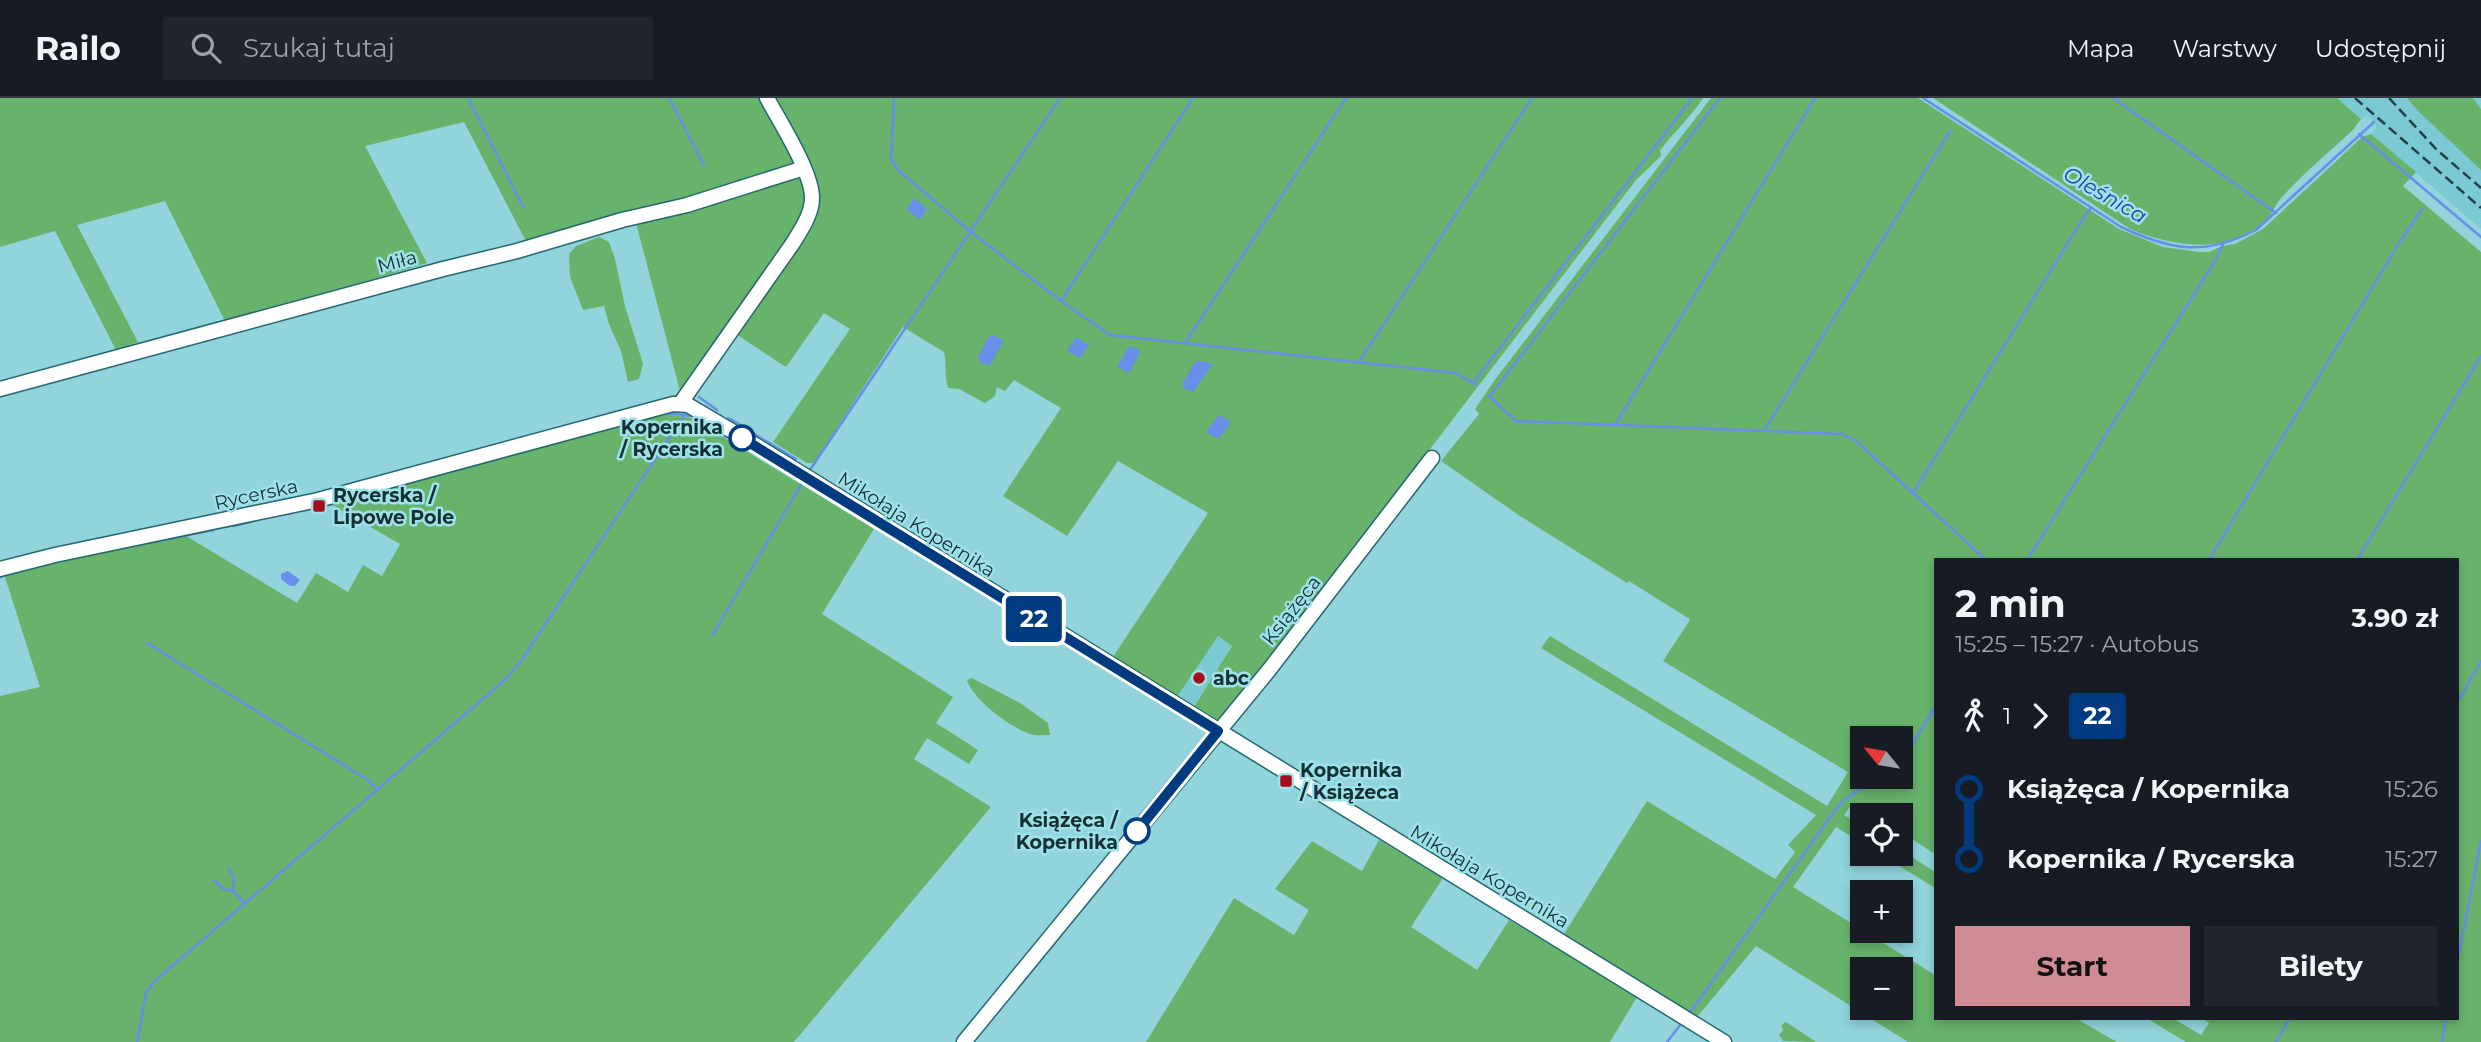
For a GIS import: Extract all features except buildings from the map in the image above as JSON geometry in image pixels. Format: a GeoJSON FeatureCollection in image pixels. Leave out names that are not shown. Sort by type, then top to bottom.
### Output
{"type":"FeatureCollection","features":[{"type":"Feature","properties":{"kind":"street"},"geometry":{"type":"LineString","coordinates":[[680,404],[806,221],[813,201],[804,168],[767,98]]}},
{"type":"Feature","properties":{"kind":"street","name":"Miła"},"geometry":{"type":"LineString","coordinates":[[0,389],[432,271],[687,205],[804,168]]}},
{"type":"Feature","properties":{"kind":"street","name":"Rycerska"},"geometry":{"type":"LineString","coordinates":[[0,569],[318,500],[680,404]]}},
{"type":"Feature","properties":{"kind":"street","name":"Mikołaja Kopernika"},"geometry":{"type":"LineString","coordinates":[[680,404],[694,408],[1724,1042]]}},
{"type":"Feature","properties":{"kind":"street","name":"Książęca"},"geometry":{"type":"LineString","coordinates":[[964,1042],[1269,670],[1432,458]]}},
{"type":"Feature","properties":{"kind":"shaded area"},"geometry":{"type":"Polygon","coordinates":[[[2337,98],[2481,98],[2481,229],[2371,134],[2377,126],[2367,115],[2361,119],[2337,98]]]}},
{"type":"Feature","properties":{"kind":"shaded area"},"geometry":{"type":"Polygon","coordinates":[[[1218,636],[1232,645],[1194,707],[1177,697],[1218,636]]]}},
{"type":"Feature","properties":{"kind":"green space"},"geometry":{"type":"Polygon","coordinates":[[[0,98],[1703,98],[1660,150],[1661,156],[1636,180],[1225,717],[1215,721],[1194,707],[1232,646],[1218,636],[1177,697],[1113,657],[1208,513],[1118,461],[1067,536],[1003,496],[1061,408],[1014,380],[1005,391],[997,387],[995,396],[985,403],[959,389],[948,388],[944,352],[903,327],[814,463],[807,463],[773,442],[850,329],[824,313],[786,367],[727,328],[680,391],[635,219],[529,247],[464,122],[365,146],[427,263],[226,323],[165,201],[77,225],[138,342],[116,350],[55,231],[0,247],[0,98]]]}},
{"type":"Feature","properties":{"kind":"green space"},"geometry":{"type":"Polygon","coordinates":[[[1711,98],[1918,98],[2119,229],[2163,247],[2200,252],[2235,244],[2263,229],[2362,137],[2371,134],[2416,172],[2403,186],[2481,252],[2481,1042],[2186,1042],[2150,1020],[2176,1020],[2201,1035],[2209,1023],[2204,1020],[2459,1020],[2459,558],[1934,558],[1934,853],[1913,840],[1913,803],[1850,803],[1844,815],[1850,819],[1850,836],[1836,827],[1793,887],[1850,922],[1850,943],[1883,943],[1906,957],[1850,957],[1850,1005],[1756,946],[1697,1017],[1561,939],[1647,801],[1775,879],[1795,852],[1788,845],[1816,815],[1541,648],[1550,636],[1827,806],[1848,772],[1663,661],[1690,620],[1688,618],[1520,516],[1441,461],[1479,414],[1475,409],[1494,381],[1711,98]]]}},
{"type":"Feature","properties":{"kind":"green space"},"geometry":{"type":"Polygon","coordinates":[[[1933,98],[2337,98],[2361,119],[2353,130],[2290,188],[2267,219],[2253,231],[2236,239],[2201,245],[2164,240],[2130,229],[1933,98]]]}},
{"type":"Feature","properties":{"kind":"green space"},"geometry":{"type":"Polygon","coordinates":[[[2407,98],[2473,98],[2481,109],[2481,170],[2418,111],[2407,98]]]}},
{"type":"Feature","properties":{"kind":"green space"},"geometry":{"type":"Polygon","coordinates":[[[599,237],[609,242],[615,259],[625,306],[643,364],[639,379],[628,382],[621,351],[604,306],[583,310],[570,277],[569,254],[576,246],[599,237]]]}},
{"type":"Feature","properties":{"kind":"green space"},"geometry":{"type":"Polygon","coordinates":[[[657,413],[692,418],[874,529],[822,614],[953,697],[936,723],[978,750],[969,764],[927,738],[914,759],[991,807],[794,1042],[0,1042],[0,696],[40,687],[4,574],[57,560],[183,534],[297,603],[316,573],[348,592],[363,565],[382,576],[400,544],[327,502],[657,413]]]}},
{"type":"Feature","properties":{"kind":"green space"},"geometry":{"type":"Polygon","coordinates":[[[972,678],[1020,703],[1048,723],[1050,735],[1034,735],[1005,721],[970,688],[967,680],[972,678]]]}},
{"type":"Feature","properties":{"kind":"green space"},"geometry":{"type":"Polygon","coordinates":[[[1379,840],[1443,878],[1411,927],[1477,970],[1509,920],[1637,997],[1610,1042],[1146,1042],[1234,898],[1294,935],[1309,910],[1275,889],[1312,841],[1362,871],[1379,840]]]}},
{"type":"Feature","properties":{"kind":"green space"},"geometry":{"type":"Polygon","coordinates":[[[1913,858],[1934,871],[1934,887],[1899,866],[1913,866],[1913,858]]]}},
{"type":"Feature","properties":{"kind":"green space"},"geometry":{"type":"Polygon","coordinates":[[[1913,961],[1934,974],[1934,1020],[2079,1020],[2117,1042],[1908,1042],[1873,1020],[1913,1020],[1913,961]]]}},
{"type":"Feature","properties":{"kind":"green space"},"geometry":{"type":"Polygon","coordinates":[[[1785,1022],[1816,1042],[1783,1041],[1779,1035],[1785,1022]]]}},
{"type":"Feature","properties":{"kind":"water"},"geometry":{"type":"Polygon","coordinates":[[[914,198],[927,209],[920,220],[906,209],[914,198]]]}},
{"type":"Feature","properties":{"kind":"water"},"geometry":{"type":"Polygon","coordinates":[[[993,335],[1004,341],[989,366],[980,362],[978,357],[988,338],[993,335]]]}},
{"type":"Feature","properties":{"kind":"water"},"geometry":{"type":"Polygon","coordinates":[[[1076,337],[1089,345],[1080,358],[1067,351],[1076,337]]]}},
{"type":"Feature","properties":{"kind":"water"},"geometry":{"type":"Polygon","coordinates":[[[1129,346],[1139,349],[1140,353],[1129,373],[1117,367],[1129,346]]]}},
{"type":"Feature","properties":{"kind":"water"},"geometry":{"type":"Polygon","coordinates":[[[1195,362],[1213,364],[1193,392],[1182,384],[1195,362]]]}},
{"type":"Feature","properties":{"kind":"water"},"geometry":{"type":"Polygon","coordinates":[[[1219,415],[1231,422],[1219,439],[1206,432],[1219,415]]]}},
{"type":"Feature","properties":{"kind":"water"},"geometry":{"type":"Polygon","coordinates":[[[288,571],[300,580],[295,586],[290,586],[281,579],[281,574],[288,571]]]}},
{"type":"Feature","properties":{"kind":"waterway"},"geometry":{"type":"LineString","coordinates":[[468,98],[523,207]]}},
{"type":"Feature","properties":{"kind":"waterway"},"geometry":{"type":"LineString","coordinates":[[669,98],[704,165]]}},
{"type":"Feature","properties":{"kind":"waterway"},"geometry":{"type":"LineString","coordinates":[[894,98],[891,159],[898,170],[971,232],[1110,335],[1456,373],[1476,385]]}},
{"type":"Feature","properties":{"kind":"waterway"},"geometry":{"type":"LineString","coordinates":[[810,470],[1060,98]]}},
{"type":"Feature","properties":{"kind":"waterway"},"geometry":{"type":"LineString","coordinates":[[1061,301],[1193,98]]}},
{"type":"Feature","properties":{"kind":"waterway"},"geometry":{"type":"LineString","coordinates":[[1185,343],[1346,98]]}},
{"type":"Feature","properties":{"kind":"waterway"},"geometry":{"type":"LineString","coordinates":[[1359,362],[1532,98]]}},
{"type":"Feature","properties":{"kind":"waterway"},"geometry":{"type":"LineString","coordinates":[[1473,383],[1692,98]]}},
{"type":"Feature","properties":{"kind":"waterway"},"geometry":{"type":"LineString","coordinates":[[1490,396],[1720,98]]}},
{"type":"Feature","properties":{"kind":"waterway"},"geometry":{"type":"LineString","coordinates":[[1615,425],[1815,98]]}},
{"type":"Feature","properties":{"kind":"waterway","name":"Oleśnica"},"geometry":{"type":"LineString","coordinates":[[1923,98],[2121,227],[2156,241],[2188,247],[2221,244],[2256,230],[2374,122]]}},
{"type":"Feature","properties":{"kind":"waterway"},"geometry":{"type":"LineString","coordinates":[[2113,98],[2276,213]]}},
{"type":"Feature","properties":{"kind":"waterway"},"geometry":{"type":"LineString","coordinates":[[1764,431],[1950,131]]}},
{"type":"Feature","properties":{"kind":"waterway"},"geometry":{"type":"LineString","coordinates":[[2359,134],[2481,237]]}},
{"type":"Feature","properties":{"kind":"waterway"},"geometry":{"type":"LineString","coordinates":[[2085,215],[2091,208]]}},
{"type":"Feature","properties":{"kind":"waterway"},"geometry":{"type":"LineString","coordinates":[[2395,249],[2422,209]]}},
{"type":"Feature","properties":{"kind":"waterway"},"geometry":{"type":"LineString","coordinates":[[1913,493],[2084,217]]}},
{"type":"Feature","properties":{"kind":"waterway"},"geometry":{"type":"LineString","coordinates":[[2216,259],[2223,244]]}},
{"type":"Feature","properties":{"kind":"waterway"},"geometry":{"type":"LineString","coordinates":[[2210,558],[2393,253]]}},
{"type":"Feature","properties":{"kind":"waterway"},"geometry":{"type":"LineString","coordinates":[[2028,558],[2215,261]]}},
{"type":"Feature","properties":{"kind":"waterway"},"geometry":{"type":"LineString","coordinates":[[2358,558],[2481,356]]}},
{"type":"Feature","properties":{"kind":"waterway"},"geometry":{"type":"LineString","coordinates":[[1489,396],[1516,421],[1842,434],[1856,441],[1984,558]]}},
{"type":"Feature","properties":{"kind":"waterway"},"geometry":{"type":"LineString","coordinates":[[699,397],[717,410]]}},
{"type":"Feature","properties":{"kind":"waterway"},"geometry":{"type":"LineString","coordinates":[[662,413],[694,416]]}},
{"type":"Feature","properties":{"kind":"waterway"},"geometry":{"type":"LineString","coordinates":[[137,1042],[146,993],[157,979],[506,679],[521,661],[685,414]]}},
{"type":"Feature","properties":{"kind":"waterway"},"geometry":{"type":"LineString","coordinates":[[728,418],[741,425]]}},
{"type":"Feature","properties":{"kind":"waterway"},"geometry":{"type":"LineString","coordinates":[[708,425],[727,437]]}},
{"type":"Feature","properties":{"kind":"waterway"},"geometry":{"type":"LineString","coordinates":[[756,435],[796,459]]}},
{"type":"Feature","properties":{"kind":"waterway"},"geometry":{"type":"LineString","coordinates":[[712,636],[802,483],[747,449]]}},
{"type":"Feature","properties":{"kind":"waterway"},"geometry":{"type":"LineString","coordinates":[[328,505],[507,456]]}},
{"type":"Feature","properties":{"kind":"waterway"},"geometry":{"type":"LineString","coordinates":[[301,511],[311,509]]}},
{"type":"Feature","properties":{"kind":"waterway"},"geometry":{"type":"LineString","coordinates":[[264,518],[292,513]]}},
{"type":"Feature","properties":{"kind":"waterway"},"geometry":{"type":"LineString","coordinates":[[233,526],[250,522]]}},
{"type":"Feature","properties":{"kind":"waterway"},"geometry":{"type":"LineString","coordinates":[[153,542],[213,530]]}},
{"type":"Feature","properties":{"kind":"waterway"},"geometry":{"type":"LineString","coordinates":[[0,577],[17,572]]}},
{"type":"Feature","properties":{"kind":"waterway"},"geometry":{"type":"LineString","coordinates":[[147,643],[371,782],[376,790]]}},
{"type":"Feature","properties":{"kind":"waterway"},"geometry":{"type":"LineString","coordinates":[[2459,700],[2481,661]]}},
{"type":"Feature","properties":{"kind":"waterway"},"geometry":{"type":"LineString","coordinates":[[1913,743],[1934,708]]}},
{"type":"Feature","properties":{"kind":"waterway"},"geometry":{"type":"LineString","coordinates":[[1691,1011],[1836,809],[1860,789]]}},
{"type":"Feature","properties":{"kind":"waterway"},"geometry":{"type":"LineString","coordinates":[[2459,954],[2481,841]]}},
{"type":"Feature","properties":{"kind":"waterway"},"geometry":{"type":"LineString","coordinates":[[228,868],[234,877],[233,891]]}},
{"type":"Feature","properties":{"kind":"waterway"},"geometry":{"type":"LineString","coordinates":[[215,881],[223,889],[233,891],[245,903]]}},
{"type":"Feature","properties":{"kind":"waterway"},"geometry":{"type":"LineString","coordinates":[[2276,1042],[2289,1020]]}},
{"type":"Feature","properties":{"kind":"waterway"},"geometry":{"type":"LineString","coordinates":[[2442,1042],[2446,1020]]}},
{"type":"Feature","properties":{"kind":"waterway"},"geometry":{"type":"LineString","coordinates":[[1667,1042],[1681,1024]]}},
{"type":"Feature","properties":{"kind":"railway"},"geometry":{"type":"LineString","coordinates":[[2355,98],[2481,208]]}},
{"type":"Feature","properties":{"kind":"railway"},"geometry":{"type":"LineString","coordinates":[[2389,98],[2436,149],[2481,188]]}},
{"type":"Feature","properties":{"kind":"bus line","name":"22"},"geometry":{"type":"LineString","coordinates":[[742,438],[1218,731],[1137,831]]}},
{"type":"Feature","properties":{"kind":"place","name":"Kopernika / Rycerska"},"geometry":{"type":"Point","coordinates":[742,438]}},
{"type":"Feature","properties":{"kind":"place","name":"Rycerska / Lipowe Pole"},"geometry":{"type":"Point","coordinates":[319,506]}},
{"type":"Feature","properties":{"kind":"place","name":"abc"},"geometry":{"type":"Point","coordinates":[1199,678]}},
{"type":"Feature","properties":{"kind":"place","name":"Kopernika / Książeca"},"geometry":{"type":"Point","coordinates":[1286,781]}},
{"type":"Feature","properties":{"kind":"place","name":"Książęca / Kopernika"},"geometry":{"type":"Point","coordinates":[1137,831]}}]}
